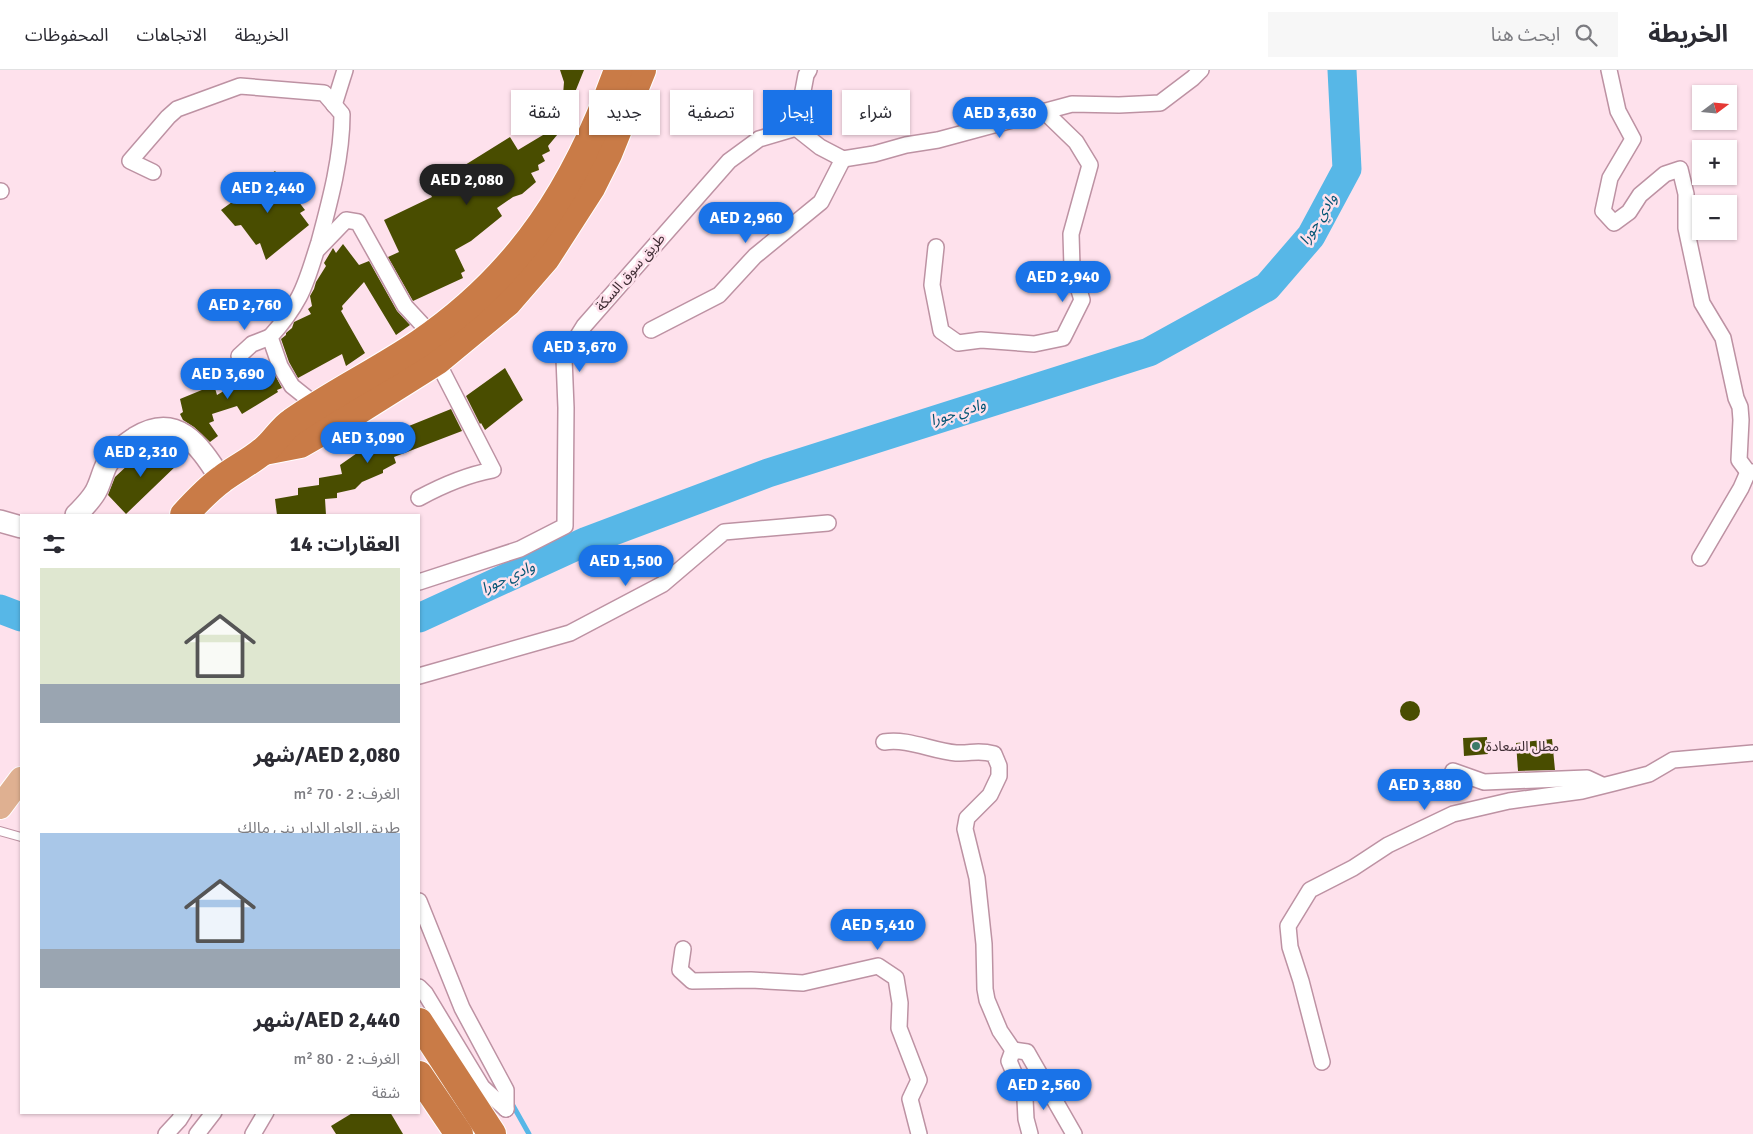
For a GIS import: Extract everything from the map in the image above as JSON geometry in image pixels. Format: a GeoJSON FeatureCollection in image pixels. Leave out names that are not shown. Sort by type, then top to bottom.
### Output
{"type":"FeatureCollection","features":[{"type":"Feature","properties":{"kind":"highway"},"geometry":{"type":"LineString","coordinates":[[185,514],[198,499],[222,479],[264,451],[290,423],[373,373],[458,315],[506,271],[545,222],[564,191],[584,155],[618,70]]}},
{"type":"Feature","properties":{"kind":"highway"},"geometry":{"type":"LineString","coordinates":[[264,451],[300,444],[356,412],[437,361],[507,303],[546,258],[591,188],[608,154],[642,70]]}},
{"type":"Feature","properties":{"kind":"highway"},"geometry":{"type":"LineString","coordinates":[[420,1024],[492,1134]]}},
{"type":"Feature","properties":{"kind":"highway"},"geometry":{"type":"LineString","coordinates":[[420,1076],[459,1134]]}},
{"type":"Feature","properties":{"kind":"main road"},"geometry":{"type":"LineString","coordinates":[[0,807],[20,780]]}},
{"type":"Feature","properties":{"kind":"street"},"geometry":{"type":"LineString","coordinates":[[334,105],[345,70]]}},
{"type":"Feature","properties":{"kind":"street"},"geometry":{"type":"LineString","coordinates":[[803,90],[809,70]]}},
{"type":"Feature","properties":{"kind":"street"},"geometry":{"type":"LineString","coordinates":[[805,135],[820,147],[843,159],[874,154],[906,145],[938,140],[1072,104],[1119,105],[1160,103],[1193,78],[1200,70]]}},
{"type":"Feature","properties":{"kind":"street"},"geometry":{"type":"LineString","coordinates":[[1609,70],[1618,111],[1633,139],[1610,178],[1603,211],[1614,224],[1629,212],[1640,195],[1665,174],[1680,169],[1686,194],[1686,228],[1702,303],[1723,338],[1736,398],[1740,407],[1739,460],[1751,472],[1700,558]]}},
{"type":"Feature","properties":{"kind":"street"},"geometry":{"type":"LineString","coordinates":[[153,172],[130,161],[168,117],[177,109],[240,86],[324,93],[342,114],[342,135],[329,203],[316,251],[300,296],[270,338],[252,344],[239,356]]}},
{"type":"Feature","properties":{"kind":"street"},"geometry":{"type":"LineString","coordinates":[[936,247],[932,285],[941,332],[958,343],[981,340],[1034,344],[1063,338],[1082,300],[1072,267],[1071,234],[1090,165],[1076,142],[1045,112]]}},
{"type":"Feature","properties":{"kind":"street","name":"طريق سوق السكة"},"geometry":{"type":"LineString","coordinates":[[420,582],[520,549],[565,526],[566,408],[564,358],[584,326],[729,161],[760,139],[773,135]]}},
{"type":"Feature","properties":{"kind":"street"},"geometry":{"type":"LineString","coordinates":[[651,330],[719,295],[755,256],[822,202],[843,159]]}},
{"type":"Feature","properties":{"kind":"street"},"geometry":{"type":"LineString","coordinates":[[316,251],[346,220],[358,222],[405,306],[431,334]]}},
{"type":"Feature","properties":{"kind":"street"},"geometry":{"type":"LineString","coordinates":[[270,338],[280,366],[292,386],[317,406]]}},
{"type":"Feature","properties":{"kind":"street"},"geometry":{"type":"LineString","coordinates":[[419,498],[470,474],[493,470],[437,361]]}},
{"type":"Feature","properties":{"kind":"street"},"geometry":{"type":"LineString","coordinates":[[77,514],[97,490],[108,462],[124,446],[142,434],[156,429],[172,429],[189,437],[202,451],[222,479]]}},
{"type":"Feature","properties":{"kind":"street"},"geometry":{"type":"LineString","coordinates":[[0,521],[20,527]]}},
{"type":"Feature","properties":{"kind":"street"},"geometry":{"type":"LineString","coordinates":[[420,676],[570,632],[663,584],[724,532],[828,523]]}},
{"type":"Feature","properties":{"kind":"street"},"geometry":{"type":"LineString","coordinates":[[884,742],[896,740],[940,751],[959,753],[982,750],[994,754],[999,766],[999,776],[990,795],[967,818],[965,829],[977,878],[984,944],[985,989],[1000,1031],[1012,1050],[1009,1061],[1025,1099],[1026,1119],[1030,1134]]}},
{"type":"Feature","properties":{"kind":"street"},"geometry":{"type":"LineString","coordinates":[[1322,1062],[1290,947],[1288,926],[1310,890],[1353,868],[1388,845],[1453,814],[1509,801],[1582,791],[1649,774],[1673,760],[1753,753]]}},
{"type":"Feature","properties":{"kind":"street"},"geometry":{"type":"LineString","coordinates":[[1453,771],[1484,782],[1587,778],[1602,786]]}},
{"type":"Feature","properties":{"kind":"street"},"geometry":{"type":"LineString","coordinates":[[420,903],[462,1008],[506,1090],[506,1109],[482,1087],[430,1001],[420,988]]}},
{"type":"Feature","properties":{"kind":"street"},"geometry":{"type":"LineString","coordinates":[[683,949],[680,970],[692,981],[751,980],[803,983],[878,966],[896,978],[900,1003],[899,1028],[919,1080],[910,1099],[919,1134]]}},
{"type":"Feature","properties":{"kind":"street"},"geometry":{"type":"LineString","coordinates":[[1012,1050],[1027,1052],[1074,1134]]}},
{"type":"Feature","properties":{"kind":"street"},"geometry":{"type":"LineString","coordinates":[[166,1134],[180,1120],[183,1114]]}},
{"type":"Feature","properties":{"kind":"street"},"geometry":{"type":"LineString","coordinates":[[197,1134],[212,1114]]}},
{"type":"Feature","properties":{"kind":"street"},"geometry":{"type":"LineString","coordinates":[[253,1134],[265,1114]]}},
{"type":"Feature","properties":{"kind":"lane"},"geometry":{"type":"LineString","coordinates":[[0,831],[20,837]]}},
{"type":"Feature","properties":{"kind":"building"},"geometry":{"type":"Polygon","coordinates":[[[560,70],[584,70],[576,90],[563,90],[564,82],[560,70]]]}},
{"type":"Feature","properties":{"kind":"building"},"geometry":{"type":"Polygon","coordinates":[[[543,135],[557,135],[548,146],[550,151],[542,155],[545,161],[538,165],[539,170],[531,173],[536,182],[522,194],[513,197],[497,208],[502,216],[471,241],[455,250],[465,271],[461,273],[463,278],[413,301],[388,257],[399,252],[384,220],[432,197],[428,188],[510,137],[518,150],[543,135]]]}},
{"type":"Feature","properties":{"kind":"building"},"geometry":{"type":"Polygon","coordinates":[[[275,171],[305,210],[300,213],[309,225],[266,260],[260,243],[256,245],[241,225],[235,226],[221,210],[275,171]]]}},
{"type":"Feature","properties":{"kind":"building"},"geometry":{"type":"Polygon","coordinates":[[[343,244],[359,265],[369,261],[397,311],[410,325],[396,335],[364,282],[342,306],[343,309],[341,311],[365,353],[346,366],[342,354],[298,378],[289,362],[281,339],[292,328],[294,322],[311,314],[308,309],[312,306],[310,296],[326,266],[324,263],[333,248],[336,253],[343,244]]]}},
{"type":"Feature","properties":{"kind":"building"},"geometry":{"type":"Polygon","coordinates":[[[269,364],[282,388],[242,414],[237,406],[212,414],[214,421],[209,423],[218,436],[210,442],[194,427],[183,420],[180,414],[183,412],[180,399],[214,385],[217,395],[269,364]]]}},
{"type":"Feature","properties":{"kind":"building"},"geometry":{"type":"Polygon","coordinates":[[[505,368],[523,400],[485,430],[466,396],[505,368]]]}},
{"type":"Feature","properties":{"kind":"building"},"geometry":{"type":"Polygon","coordinates":[[[451,409],[462,431],[394,457],[396,463],[383,470],[383,473],[362,482],[355,489],[337,493],[337,498],[325,499],[326,514],[277,514],[275,499],[298,495],[298,488],[319,485],[319,478],[342,474],[340,465],[389,434],[451,409]]]}},
{"type":"Feature","properties":{"kind":"building"},"geometry":{"type":"Polygon","coordinates":[[[163,447],[179,463],[126,514],[108,495],[115,477],[144,450],[147,454],[150,451],[154,455],[163,447]]]}},
{"type":"Feature","properties":{"kind":"building"},"geometry":{"type":"Polygon","coordinates":[[[1410,701],[1417,704],[1420,711],[1417,718],[1410,721],[1403,718],[1400,711],[1403,704],[1410,701]]]}},
{"type":"Feature","properties":{"kind":"building","name":"مطل السعادة"},"geometry":{"type":"Polygon","coordinates":[[[1487,737],[1488,754],[1464,756],[1463,738],[1487,737]]]}},
{"type":"Feature","properties":{"kind":"building"},"geometry":{"type":"Polygon","coordinates":[[[1552,739],[1555,770],[1518,771],[1516,743],[1552,739]]]}},
{"type":"Feature","properties":{"kind":"building"},"geometry":{"type":"Polygon","coordinates":[[[351,1114],[391,1114],[403,1134],[336,1134],[331,1126],[351,1114]]]}},
{"type":"Feature","properties":{"kind":"waterway","name":"وادي جورا"},"geometry":{"type":"LineString","coordinates":[[420,618],[587,541],[768,473],[1149,352],[1267,287],[1311,236],[1347,169],[1342,70]]}},
{"type":"Feature","properties":{"kind":"waterway","name":"وادي جورا"},"geometry":{"type":"LineString","coordinates":[[0,609],[20,617]]}},
{"type":"Feature","properties":{"kind":"waterway"},"geometry":{"type":"LineString","coordinates":[[511,1102],[529,1134]]}},
{"type":"Feature","properties":{"kind":"place","name":"مطل السعادة"},"geometry":{"type":"Point","coordinates":[1476,746]}}]}
